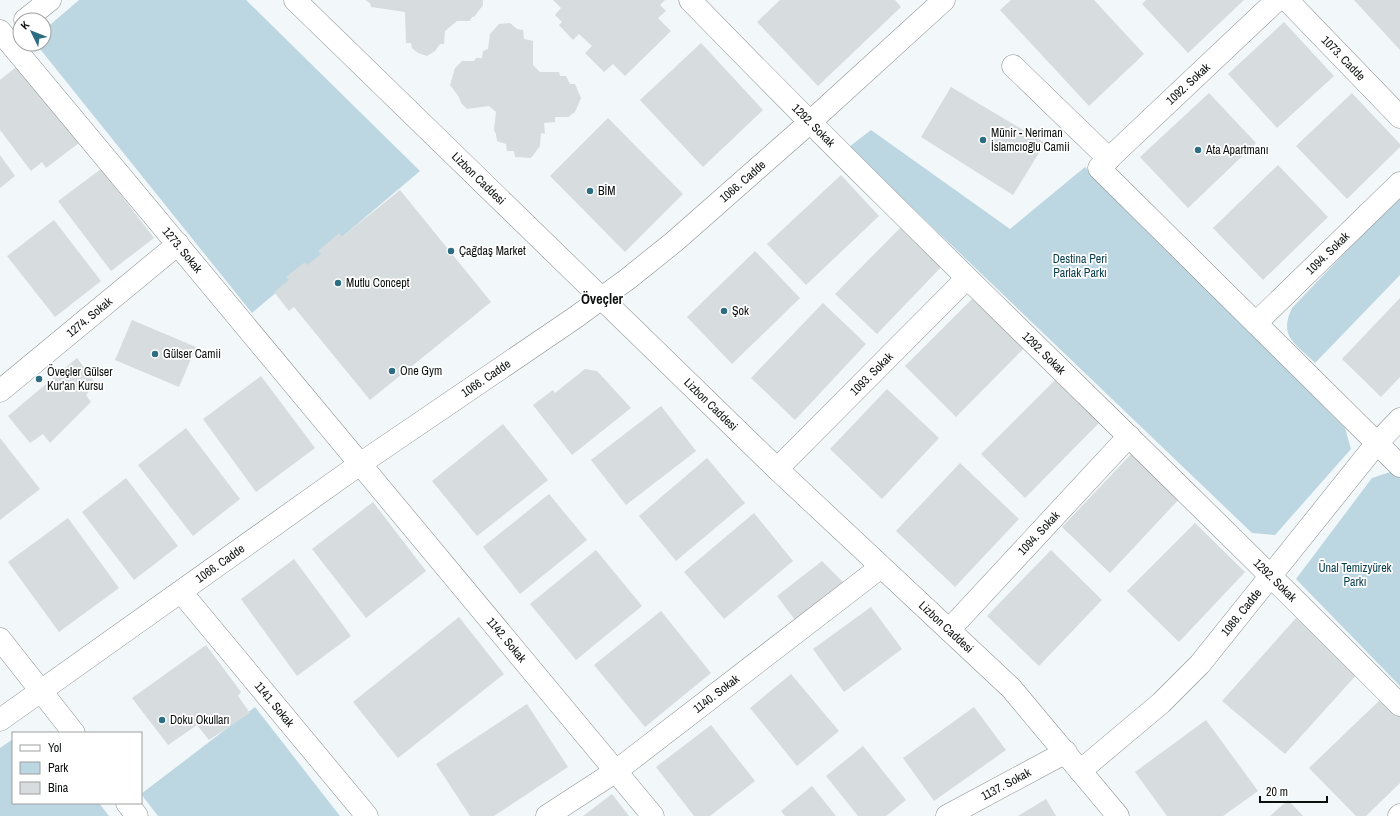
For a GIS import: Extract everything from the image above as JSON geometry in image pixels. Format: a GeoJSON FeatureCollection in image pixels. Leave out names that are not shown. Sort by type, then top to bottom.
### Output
{"type":"FeatureCollection","features":[{"type":"Feature","properties":{"kind":"street"},"geometry":{"type":"LineString","coordinates":[[35,12],[50,0]]}},
{"type":"Feature","properties":{"kind":"street","name":"Lizbon Caddesi"},"geometry":{"type":"LineString","coordinates":[[295,0],[777,468],[1011,688],[1118,816]]}},
{"type":"Feature","properties":{"kind":"street","name":"1292. Sokak"},"geometry":{"type":"LineString","coordinates":[[690,0],[809,123],[966,279],[1271,575],[1400,704]]}},
{"type":"Feature","properties":{"kind":"street","name":"1066. Cadde"},"geometry":{"type":"LineString","coordinates":[[0,720],[360,464],[602,299],[654,258],[809,123],[944,0]]}},
{"type":"Feature","properties":{"kind":"street","name":"1092. Sokak"},"geometry":{"type":"LineString","coordinates":[[1104,164],[1277,0]]}},
{"type":"Feature","properties":{"kind":"street","name":"1073. Cadde"},"geometry":{"type":"LineString","coordinates":[[1287,0],[1400,117]]}},
{"type":"Feature","properties":{"kind":"street","name":"1273. Sokak"},"geometry":{"type":"LineString","coordinates":[[6,33],[360,464]]}},
{"type":"Feature","properties":{"kind":"street"},"geometry":{"type":"LineString","coordinates":[[1013,66],[1104,164],[1256,323],[1400,466]]}},
{"type":"Feature","properties":{"kind":"street","name":"1094. Sokak"},"geometry":{"type":"LineString","coordinates":[[1256,323],[1400,183]]}},
{"type":"Feature","properties":{"kind":"street","name":"1274. Sokak"},"geometry":{"type":"LineString","coordinates":[[0,391],[178,244]]}},
{"type":"Feature","properties":{"kind":"street","name":"1093. Sokak"},"geometry":{"type":"LineString","coordinates":[[777,468],[966,279]]}},
{"type":"Feature","properties":{"kind":"street","name":"1088. Cadde"},"geometry":{"type":"LineString","coordinates":[[1080,771],[1161,703],[1200,664],[1377,443],[1400,419]]}},
{"type":"Feature","properties":{"kind":"street","name":"1094. Sokak"},"geometry":{"type":"LineString","coordinates":[[949,630],[1129,436]]}},
{"type":"Feature","properties":{"kind":"street","name":"1142. Sokak"},"geometry":{"type":"LineString","coordinates":[[360,464],[653,816]]}},
{"type":"Feature","properties":{"kind":"street","name":"1140. Sokak"},"geometry":{"type":"LineString","coordinates":[[547,816],[616,771],[882,567]]}},
{"type":"Feature","properties":{"kind":"street","name":"1141. Sokak"},"geometry":{"type":"LineString","coordinates":[[181,592],[367,816]]}},
{"type":"Feature","properties":{"kind":"street"},"geometry":{"type":"LineString","coordinates":[[0,639],[73,732]]}},
{"type":"Feature","properties":{"kind":"street","name":"1137. Sokak"},"geometry":{"type":"LineString","coordinates":[[947,816],[1066,752]]}},
{"type":"Feature","properties":{"kind":"street"},"geometry":{"type":"LineString","coordinates":[[128,804],[137,816]]}},
{"type":"Feature","properties":{"kind":"green space"},"geometry":{"type":"Polygon","coordinates":[[[79,0],[246,0],[420,171],[252,313],[42,52],[52,52],[52,23],[79,0]]]}},
{"type":"Feature","properties":{"kind":"green space","name":"Destina Peri Parlak Parkı"},"geometry":{"type":"Polygon","coordinates":[[[871,130],[1010,229],[1085,167],[1345,428],[1351,449],[1275,535],[1252,533],[849,147],[871,130]]]}},
{"type":"Feature","properties":{"kind":"green space"},"geometry":{"type":"Polygon","coordinates":[[[1400,195],[1400,275],[1315,363],[1296,345],[1288,333],[1288,318],[1292,308],[1400,195]]]}},
{"type":"Feature","properties":{"kind":"green space","name":"Ünal Temizyürek Parkı"},"geometry":{"type":"Polygon","coordinates":[[[1396,470],[1400,475],[1400,686],[1296,579],[1372,478],[1396,470]]]}},
{"type":"Feature","properties":{"kind":"green space"},"geometry":{"type":"Polygon","coordinates":[[[255,707],[340,816],[158,816],[142,793],[255,707]]]}},
{"type":"Feature","properties":{"kind":"green space"},"geometry":{"type":"Polygon","coordinates":[[[12,740],[12,804],[100,804],[109,816],[0,816],[0,748],[12,740]]]}},
{"type":"Feature","properties":{"kind":"building"},"geometry":{"type":"Polygon","coordinates":[[[365,0],[483,0],[483,5],[470,21],[457,21],[445,31],[444,44],[440,44],[435,51],[427,56],[418,53],[412,48],[411,43],[406,43],[405,12],[371,7],[370,3],[365,0]]]}},
{"type":"Feature","properties":{"kind":"building"},"geometry":{"type":"Polygon","coordinates":[[[553,0],[665,0],[660,5],[666,11],[658,18],[671,31],[625,76],[613,64],[604,72],[585,53],[592,46],[579,34],[573,40],[559,25],[562,22],[555,15],[561,8],[553,0]]]}},
{"type":"Feature","properties":{"kind":"building"},"geometry":{"type":"Polygon","coordinates":[[[780,0],[895,0],[901,7],[818,86],[757,22],[780,0]]]}},
{"type":"Feature","properties":{"kind":"building"},"geometry":{"type":"Polygon","coordinates":[[[1011,0],[1094,0],[1144,54],[1089,106],[1000,10],[1011,0]]]}},
{"type":"Feature","properties":{"kind":"building"},"geometry":{"type":"Polygon","coordinates":[[[1146,0],[1244,0],[1188,53],[1142,4],[1146,0]]]}},
{"type":"Feature","properties":{"kind":"building"},"geometry":{"type":"Polygon","coordinates":[[[1354,0],[1400,0],[1400,50],[1354,0]]]}},
{"type":"Feature","properties":{"kind":"building"},"geometry":{"type":"Polygon","coordinates":[[[1284,22],[1334,76],[1277,128],[1228,74],[1284,22]]]}},
{"type":"Feature","properties":{"kind":"building"},"geometry":{"type":"Polygon","coordinates":[[[510,23],[517,29],[523,30],[524,39],[533,41],[533,65],[540,72],[559,72],[560,76],[566,76],[570,84],[575,84],[581,98],[575,112],[568,117],[555,117],[555,122],[544,123],[545,134],[541,133],[540,146],[531,158],[515,157],[514,151],[507,151],[506,144],[497,141],[494,130],[496,112],[489,106],[467,109],[461,103],[459,97],[450,85],[455,68],[462,61],[474,61],[476,58],[482,58],[483,51],[488,49],[490,34],[499,24],[510,23]]]}},
{"type":"Feature","properties":{"kind":"building"},"geometry":{"type":"Polygon","coordinates":[[[701,43],[763,110],[703,167],[640,100],[701,43]]]}},
{"type":"Feature","properties":{"kind":"building"},"geometry":{"type":"Polygon","coordinates":[[[20,64],[79,143],[46,168],[42,162],[31,171],[0,130],[0,80],[20,64]]]}},
{"type":"Feature","properties":{"kind":"building","name":"Münir - Neriman İslamcıoğlu Camii"},"geometry":{"type":"Polygon","coordinates":[[[951,87],[1045,143],[1013,195],[921,137],[951,87]]]}},
{"type":"Feature","properties":{"kind":"building","name":"Ata Apartmanı"},"geometry":{"type":"Polygon","coordinates":[[[1209,93],[1256,143],[1188,208],[1140,157],[1209,93]]]}},
{"type":"Feature","properties":{"kind":"building"},"geometry":{"type":"Polygon","coordinates":[[[1352,93],[1400,144],[1400,147],[1347,199],[1296,146],[1352,93]]]}},
{"type":"Feature","properties":{"kind":"building"},"geometry":{"type":"Polygon","coordinates":[[[608,118],[683,194],[625,252],[550,176],[608,118]]]}},
{"type":"Feature","properties":{"kind":"building"},"geometry":{"type":"Polygon","coordinates":[[[0,155],[15,176],[0,188],[0,155]]]}},
{"type":"Feature","properties":{"kind":"building"},"geometry":{"type":"Polygon","coordinates":[[[1278,165],[1328,217],[1263,280],[1213,228],[1278,165]]]}},
{"type":"Feature","properties":{"kind":"building"},"geometry":{"type":"Polygon","coordinates":[[[101,169],[154,238],[111,271],[58,201],[101,169]]]}},
{"type":"Feature","properties":{"kind":"building"},"geometry":{"type":"Polygon","coordinates":[[[841,175],[879,216],[806,285],[767,244],[841,175]]]}},
{"type":"Feature","properties":{"kind":"building"},"geometry":{"type":"Polygon","coordinates":[[[400,190],[491,302],[370,400],[294,307],[289,311],[274,292],[289,280],[286,277],[305,262],[307,265],[321,254],[318,251],[339,233],[342,237],[400,190]]]}},
{"type":"Feature","properties":{"kind":"building"},"geometry":{"type":"Polygon","coordinates":[[[54,220],[101,281],[55,317],[7,256],[54,220]]]}},
{"type":"Feature","properties":{"kind":"building"},"geometry":{"type":"Polygon","coordinates":[[[905,223],[946,262],[877,334],[835,294],[905,223]]]}},
{"type":"Feature","properties":{"kind":"building"},"geometry":{"type":"Polygon","coordinates":[[[755,251],[800,298],[732,364],[687,317],[755,251]]]}},
{"type":"Feature","properties":{"kind":"building"},"geometry":{"type":"Polygon","coordinates":[[[978,293],[1029,343],[956,417],[905,366],[978,293]]]}},
{"type":"Feature","properties":{"kind":"building"},"geometry":{"type":"Polygon","coordinates":[[[1400,298],[1400,377],[1381,397],[1342,359],[1400,298]]]}},
{"type":"Feature","properties":{"kind":"building"},"geometry":{"type":"Polygon","coordinates":[[[823,303],[866,344],[795,420],[751,378],[823,303]]]}},
{"type":"Feature","properties":{"kind":"building","name":"Gülser Camii"},"geometry":{"type":"Polygon","coordinates":[[[132,320],[196,347],[179,387],[115,360],[132,320]]]}},
{"type":"Feature","properties":{"kind":"building"},"geometry":{"type":"Polygon","coordinates":[[[77,358],[96,384],[86,395],[91,402],[50,443],[43,434],[30,443],[8,416],[77,358]]]}},
{"type":"Feature","properties":{"kind":"building"},"geometry":{"type":"Polygon","coordinates":[[[585,369],[597,371],[631,408],[572,455],[533,405],[553,390],[555,393],[585,369]]]}},
{"type":"Feature","properties":{"kind":"building"},"geometry":{"type":"Polygon","coordinates":[[[261,376],[315,448],[256,492],[203,419],[261,376]]]}},
{"type":"Feature","properties":{"kind":"building"},"geometry":{"type":"Polygon","coordinates":[[[1055,380],[1099,423],[1025,498],[981,454],[1055,380]]]}},
{"type":"Feature","properties":{"kind":"building"},"geometry":{"type":"Polygon","coordinates":[[[887,389],[939,438],[882,499],[830,449],[887,389]]]}},
{"type":"Feature","properties":{"kind":"building"},"geometry":{"type":"Polygon","coordinates":[[[661,406],[696,451],[626,505],[591,460],[661,406]]]}},
{"type":"Feature","properties":{"kind":"building"},"geometry":{"type":"Polygon","coordinates":[[[503,424],[548,480],[477,536],[432,481],[503,424]]]}},
{"type":"Feature","properties":{"kind":"building"},"geometry":{"type":"Polygon","coordinates":[[[186,428],[240,499],[193,536],[138,465],[186,428]]]}},
{"type":"Feature","properties":{"kind":"building"},"geometry":{"type":"Polygon","coordinates":[[[0,438],[40,489],[0,520],[0,438]]]}},
{"type":"Feature","properties":{"kind":"building"},"geometry":{"type":"Polygon","coordinates":[[[1133,452],[1181,497],[1110,573],[1062,527],[1133,452]]]}},
{"type":"Feature","properties":{"kind":"building"},"geometry":{"type":"Polygon","coordinates":[[[707,458],[745,503],[676,561],[639,516],[707,458]]]}},
{"type":"Feature","properties":{"kind":"building"},"geometry":{"type":"Polygon","coordinates":[[[960,463],[1019,519],[955,587],[896,531],[960,463]]]}},
{"type":"Feature","properties":{"kind":"building"},"geometry":{"type":"Polygon","coordinates":[[[126,478],[178,546],[134,580],[82,512],[126,478]]]}},
{"type":"Feature","properties":{"kind":"building"},"geometry":{"type":"Polygon","coordinates":[[[549,494],[587,540],[520,594],[483,547],[549,494]]]}},
{"type":"Feature","properties":{"kind":"building"},"geometry":{"type":"Polygon","coordinates":[[[373,502],[426,571],[366,618],[312,549],[373,502]]]}},
{"type":"Feature","properties":{"kind":"building"},"geometry":{"type":"Polygon","coordinates":[[[754,513],[793,561],[724,619],[684,572],[754,513]]]}},
{"type":"Feature","properties":{"kind":"building"},"geometry":{"type":"Polygon","coordinates":[[[68,518],[119,588],[59,632],[8,562],[68,518]]]}},
{"type":"Feature","properties":{"kind":"building"},"geometry":{"type":"Polygon","coordinates":[[[1195,523],[1245,572],[1179,642],[1127,591],[1195,523]]]}},
{"type":"Feature","properties":{"kind":"building"},"geometry":{"type":"Polygon","coordinates":[[[596,550],[642,606],[576,660],[530,604],[596,550]]]}},
{"type":"Feature","properties":{"kind":"building"},"geometry":{"type":"Polygon","coordinates":[[[1051,550],[1102,600],[1039,666],[987,616],[1051,550]]]}},
{"type":"Feature","properties":{"kind":"building"},"geometry":{"type":"Polygon","coordinates":[[[294,559],[351,636],[297,676],[241,599],[294,559]]]}},
{"type":"Feature","properties":{"kind":"building"},"geometry":{"type":"Polygon","coordinates":[[[822,561],[843,582],[795,620],[777,596],[822,561]]]}},
{"type":"Feature","properties":{"kind":"building"},"geometry":{"type":"Polygon","coordinates":[[[871,607],[902,649],[844,692],[813,649],[871,607]]]}},
{"type":"Feature","properties":{"kind":"building"},"geometry":{"type":"Polygon","coordinates":[[[661,611],[711,673],[645,727],[594,665],[661,611]]]}},
{"type":"Feature","properties":{"kind":"building"},"geometry":{"type":"Polygon","coordinates":[[[459,617],[504,674],[398,758],[353,702],[459,617]]]}},
{"type":"Feature","properties":{"kind":"building"},"geometry":{"type":"Polygon","coordinates":[[[1296,618],[1359,672],[1285,754],[1222,701],[1296,618]]]}},
{"type":"Feature","properties":{"kind":"building"},"geometry":{"type":"Polygon","coordinates":[[[206,645],[241,692],[238,696],[250,713],[209,740],[197,725],[168,745],[132,698],[206,645]]]}},
{"type":"Feature","properties":{"kind":"building"},"geometry":{"type":"Polygon","coordinates":[[[791,674],[839,731],[797,766],[750,708],[791,674]]]}},
{"type":"Feature","properties":{"kind":"building"},"geometry":{"type":"Polygon","coordinates":[[[1382,698],[1400,717],[1400,783],[1366,816],[1356,816],[1309,768],[1382,698]]]}},
{"type":"Feature","properties":{"kind":"building"},"geometry":{"type":"Polygon","coordinates":[[[527,704],[568,767],[494,816],[470,816],[436,764],[527,704]]]}},
{"type":"Feature","properties":{"kind":"building"},"geometry":{"type":"Polygon","coordinates":[[[974,707],[1006,750],[934,801],[903,758],[974,707]]]}},
{"type":"Feature","properties":{"kind":"building"},"geometry":{"type":"Polygon","coordinates":[[[1206,720],[1258,791],[1223,816],[1167,816],[1135,772],[1206,720]]]}},
{"type":"Feature","properties":{"kind":"building"},"geometry":{"type":"Polygon","coordinates":[[[711,725],[755,781],[710,816],[694,816],[656,767],[711,725]]]}},
{"type":"Feature","properties":{"kind":"building"},"geometry":{"type":"Polygon","coordinates":[[[863,746],[906,800],[886,816],[858,816],[826,776],[863,746]]]}},
{"type":"Feature","properties":{"kind":"building"},"geometry":{"type":"Polygon","coordinates":[[[812,786],[836,816],[785,816],[781,811],[812,786]]]}},
{"type":"Feature","properties":{"kind":"building"},"geometry":{"type":"Polygon","coordinates":[[[612,794],[629,816],[583,816],[612,794]]]}},
{"type":"Feature","properties":{"kind":"building"},"geometry":{"type":"Polygon","coordinates":[[[1046,799],[1056,816],[1018,816],[1046,799]]]}},
{"type":"Feature","properties":{"kind":"building"},"geometry":{"type":"Polygon","coordinates":[[[1288,800],[1303,816],[1270,816],[1288,800]]]}},
{"type":"Feature","properties":{"kind":"place","name":"Münir - Neriman İslamcıoğlu Camii"},"geometry":{"type":"Point","coordinates":[983,140]}},
{"type":"Feature","properties":{"kind":"place","name":"Ata Apartmanı"},"geometry":{"type":"Point","coordinates":[1198,150]}},
{"type":"Feature","properties":{"kind":"place","name":"BİM"},"geometry":{"type":"Point","coordinates":[590,191]}},
{"type":"Feature","properties":{"kind":"place","name":"Çağdaş Market"},"geometry":{"type":"Point","coordinates":[451,251]}},
{"type":"Feature","properties":{"kind":"place","name":"Mutlu Concept"},"geometry":{"type":"Point","coordinates":[338,283]}},
{"type":"Feature","properties":{"kind":"place","name":"Şok"},"geometry":{"type":"Point","coordinates":[724,311]}},
{"type":"Feature","properties":{"kind":"place","name":"Gülser Camii"},"geometry":{"type":"Point","coordinates":[155,354]}},
{"type":"Feature","properties":{"kind":"place","name":"One Gym"},"geometry":{"type":"Point","coordinates":[392,371]}},
{"type":"Feature","properties":{"kind":"place","name":"Öveçler Gülser Kur'an Kursu"},"geometry":{"type":"Point","coordinates":[39,379]}},
{"type":"Feature","properties":{"kind":"place","name":"Doku Okulları"},"geometry":{"type":"Point","coordinates":[162,720]}},
{"type":"Feature","properties":{"kind":"district","name":"Öveçler"},"geometry":{"type":"Point","coordinates":[602,299]}}]}
